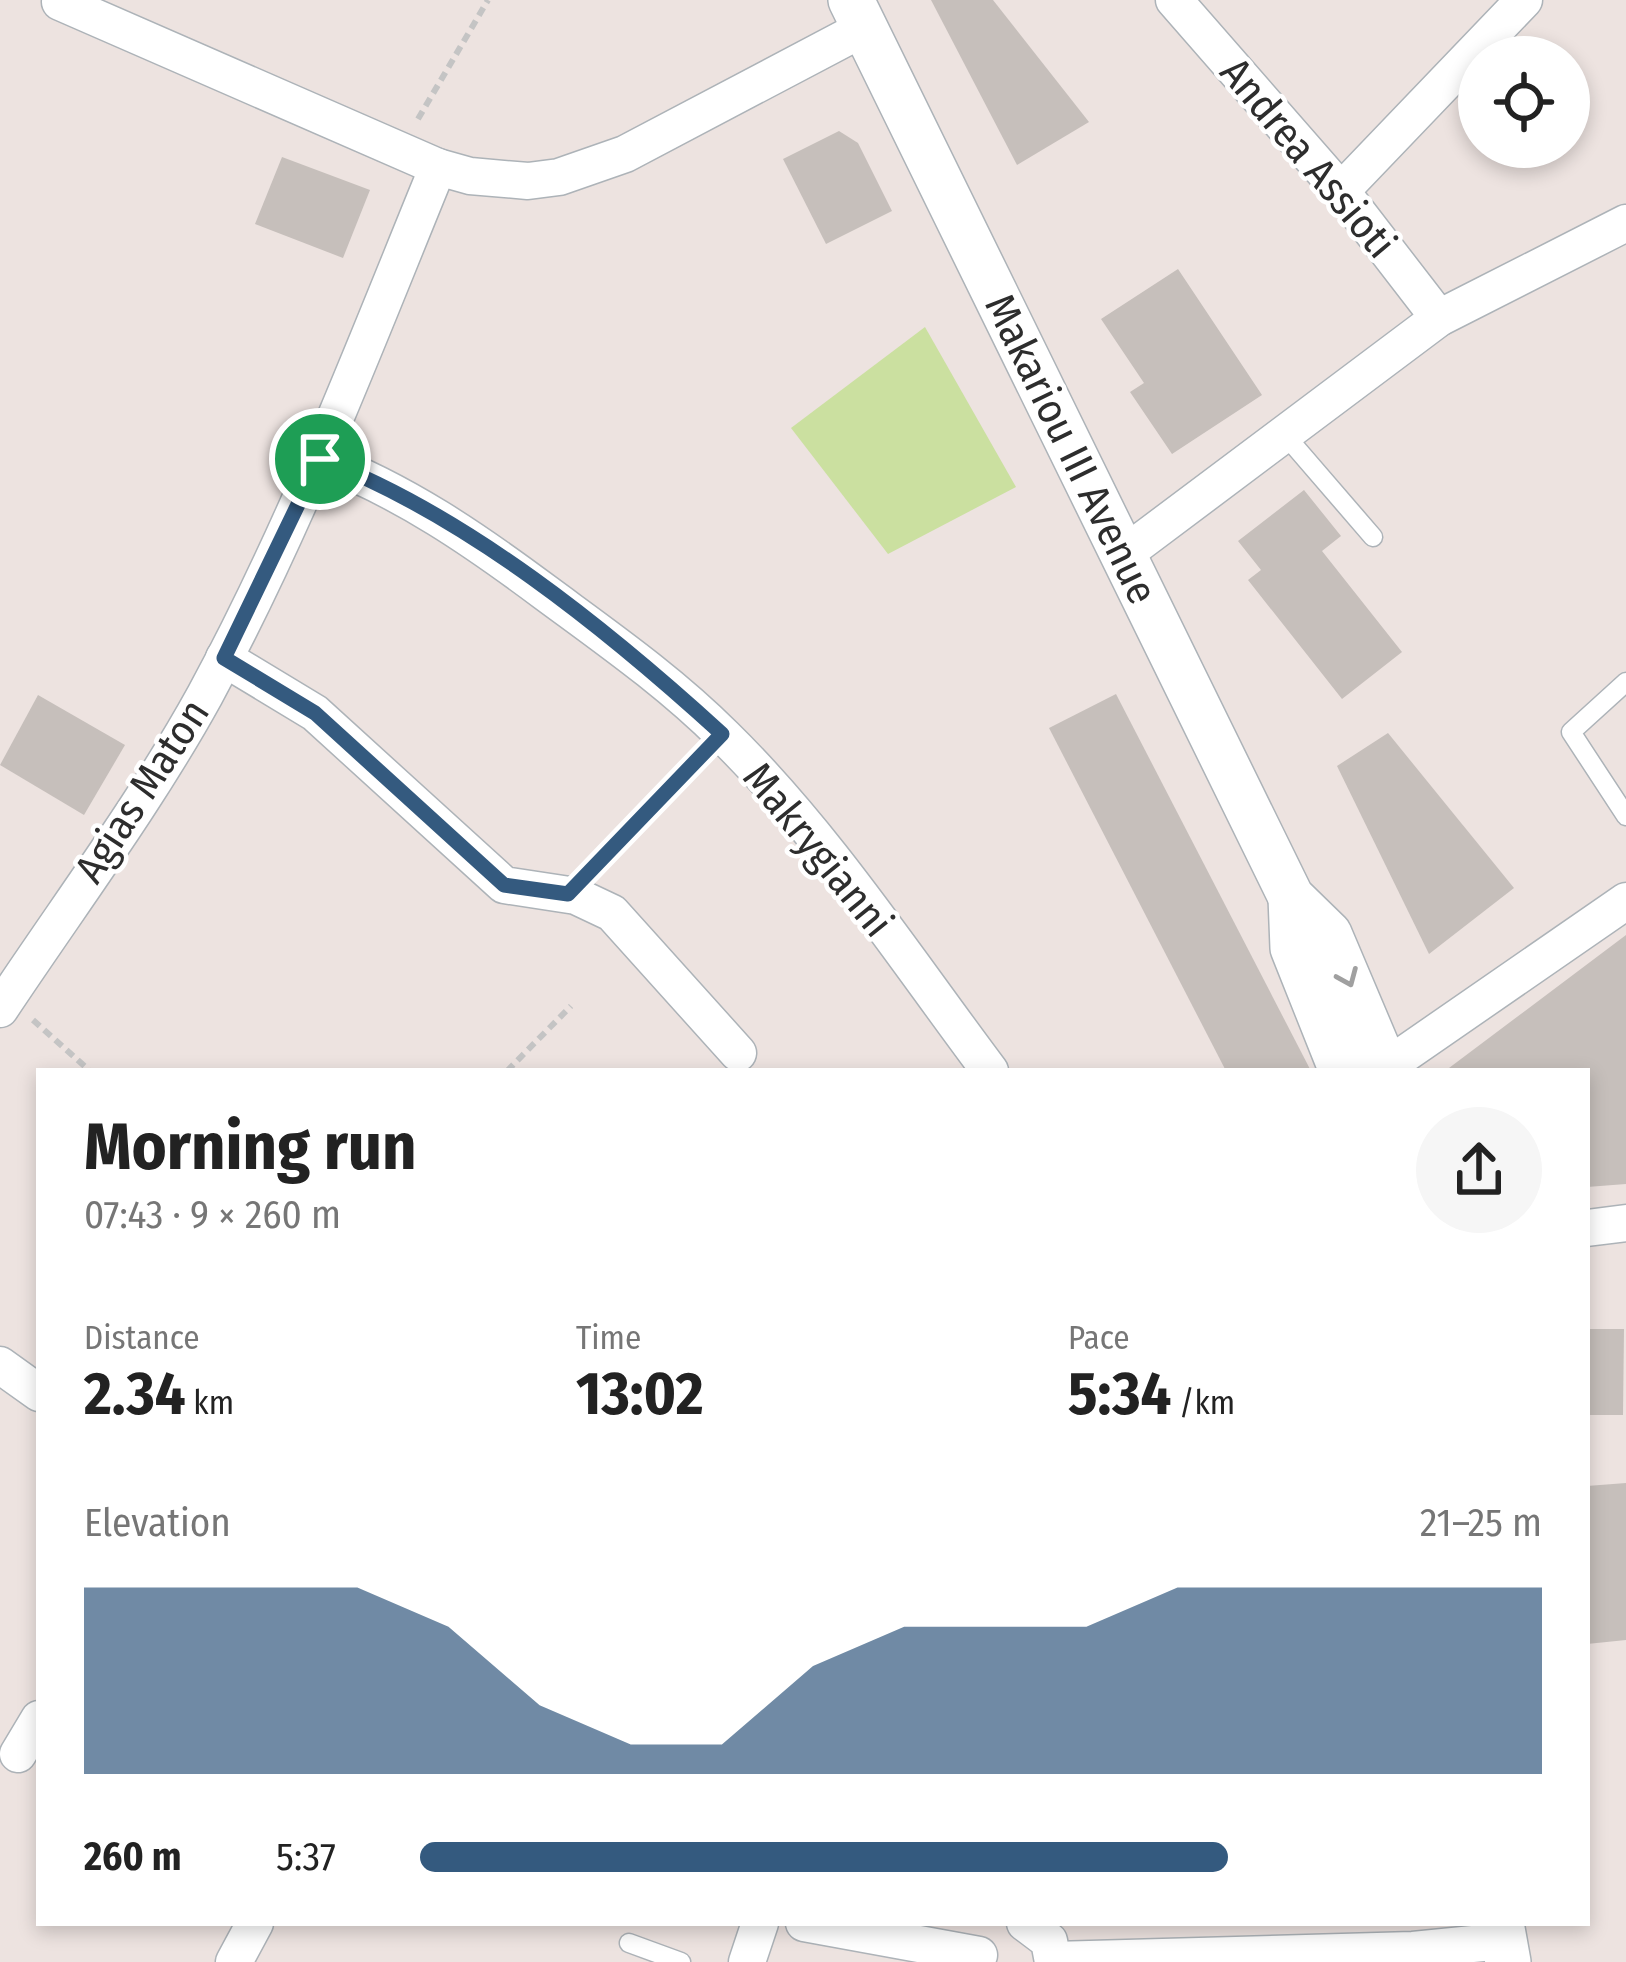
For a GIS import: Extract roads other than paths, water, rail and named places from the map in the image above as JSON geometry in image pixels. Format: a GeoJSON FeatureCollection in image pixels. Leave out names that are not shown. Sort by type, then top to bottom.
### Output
{"type":"FeatureCollection","features":[{"type":"Feature","properties":{"kind":"street","name":"Andrea Assioti"},"geometry":{"type":"LineString","coordinates":[[1174,0],[1341,191],[1439,318]]}},
{"type":"Feature","properties":{"kind":"street"},"geometry":{"type":"LineString","coordinates":[[1341,191],[1524,0]]}},
{"type":"Feature","properties":{"kind":"street"},"geometry":{"type":"LineString","coordinates":[[60,2],[438,167],[528,181],[589,170],[859,13]]}},
{"type":"Feature","properties":{"kind":"street","name":"Makariou III Avenue"},"geometry":{"type":"LineString","coordinates":[[859,13],[1291,898],[1329,934],[1371,1068]]}},
{"type":"Feature","properties":{"kind":"street","name":"Agias Maton"},"geometry":{"type":"LineString","coordinates":[[4,1004],[176,745],[224,658],[320,459],[438,167]]}},
{"type":"Feature","properties":{"kind":"street"},"geometry":{"type":"LineString","coordinates":[[1123,555],[1439,318],[1626,223]]}},
{"type":"Feature","properties":{"kind":"street","name":"Makrygianni"},"geometry":{"type":"LineString","coordinates":[[320,459],[379,483],[452,525],[630,656],[722,734],[792,807],[988,1068]]}},
{"type":"Feature","properties":{"kind":"street"},"geometry":{"type":"LineString","coordinates":[[224,658],[315,713],[504,885],[568,894],[612,913],[738,1053]]}},
{"type":"Feature","properties":{"kind":"street"},"geometry":{"type":"LineString","coordinates":[[1375,1068],[1626,901]]}},
{"type":"Feature","properties":{"kind":"street"},"geometry":{"type":"LineString","coordinates":[[1590,1228],[1626,1223]]}},
{"type":"Feature","properties":{"kind":"street"},"geometry":{"type":"LineString","coordinates":[[0,1365],[36,1391]]}},
{"type":"Feature","properties":{"kind":"street"},"geometry":{"type":"LineString","coordinates":[[18,1754],[36,1724]]}},
{"type":"Feature","properties":{"kind":"street"},"geometry":{"type":"LineString","coordinates":[[234,1962],[253,1926]]}},
{"type":"Feature","properties":{"kind":"street"},"geometry":{"type":"LineString","coordinates":[[747,1962],[759,1926]]}},
{"type":"Feature","properties":{"kind":"street"},"geometry":{"type":"LineString","coordinates":[[819,1926],[979,1958],[985,1938],[1003,1926]]}},
{"type":"Feature","properties":{"kind":"street"},"geometry":{"type":"LineString","coordinates":[[1028,1926],[1049,1941],[1053,1961],[1368,1952],[1504,1942]]}},
{"type":"Feature","properties":{"kind":"lane"},"geometry":{"type":"LineString","coordinates":[[1285,435],[1372,537]]}},
{"type":"Feature","properties":{"kind":"lane"},"geometry":{"type":"LineString","coordinates":[[1626,682],[1571,732],[1626,816]]}},
{"type":"Feature","properties":{"kind":"lane"},"geometry":{"type":"LineString","coordinates":[[629,1943],[681,1962]]}}]}
